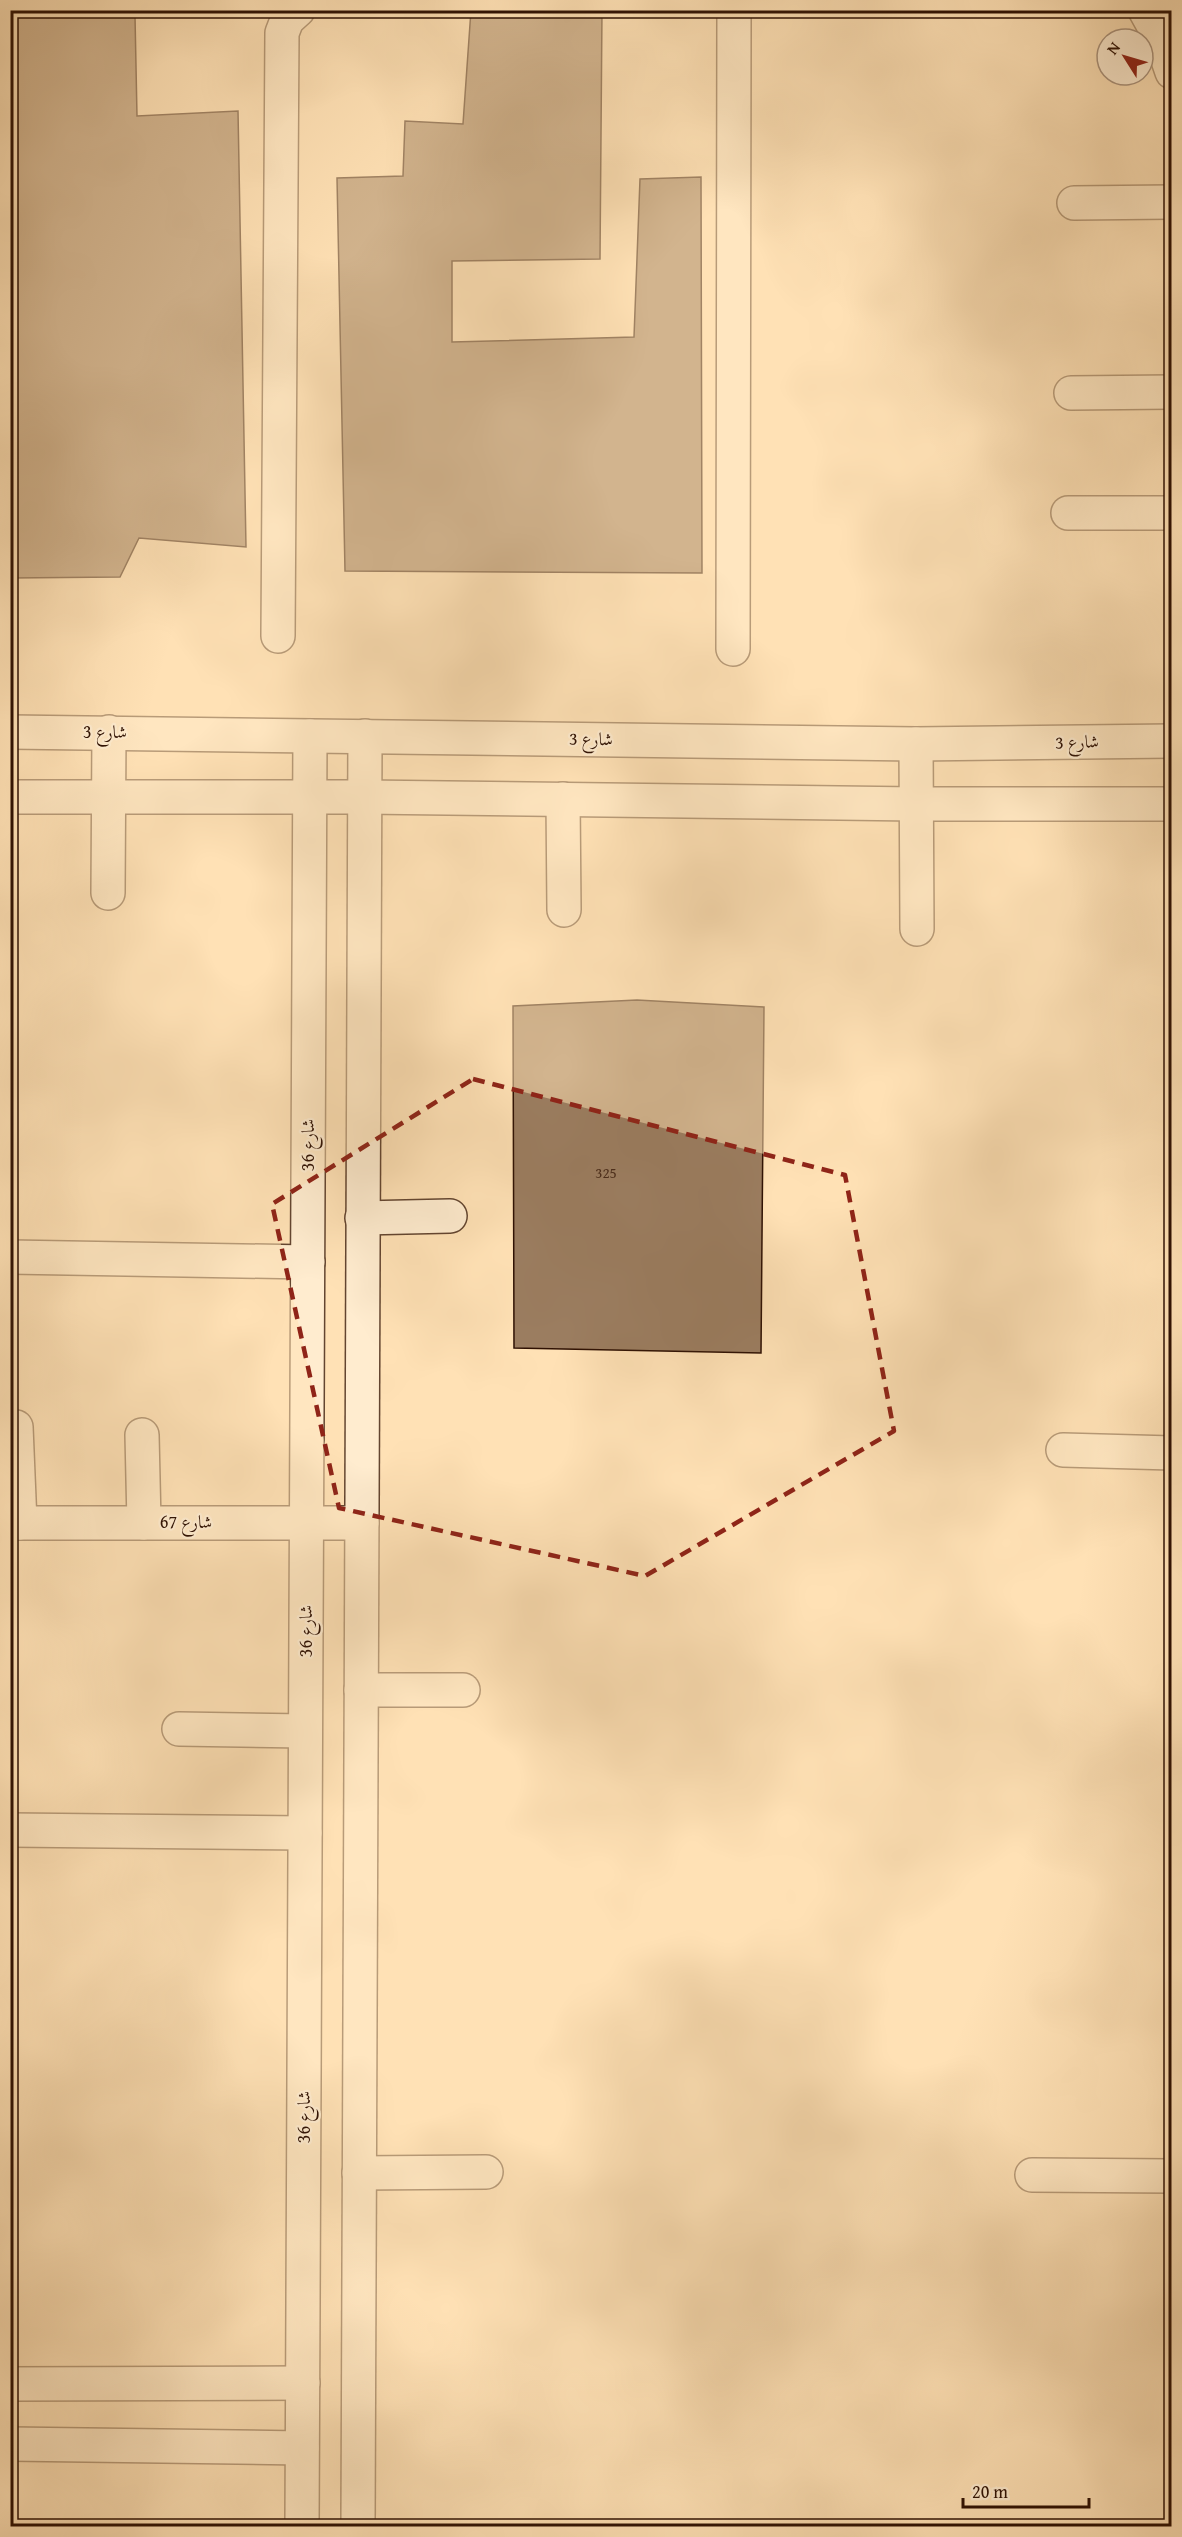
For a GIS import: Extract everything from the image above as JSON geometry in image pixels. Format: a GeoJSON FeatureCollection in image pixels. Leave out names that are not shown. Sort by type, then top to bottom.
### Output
{"type":"FeatureCollection","features":[{"type":"Feature","properties":{"kind":"street"},"geometry":{"type":"LineString","coordinates":[[278,636],[282,33],[286,20],[298,10]]}},
{"type":"Feature","properties":{"kind":"street"},"geometry":{"type":"LineString","coordinates":[[733,649],[734,10]]}},
{"type":"Feature","properties":{"kind":"street"},"geometry":{"type":"LineString","coordinates":[[1145,10],[1160,37],[1172,72]]}},
{"type":"Feature","properties":{"kind":"street"},"geometry":{"type":"LineString","coordinates":[[1074,203],[1172,202]]}},
{"type":"Feature","properties":{"kind":"street"},"geometry":{"type":"LineString","coordinates":[[1071,393],[1172,392]]}},
{"type":"Feature","properties":{"kind":"street"},"geometry":{"type":"LineString","coordinates":[[1068,513],[1172,513]]}},
{"type":"Feature","properties":{"kind":"street","name":"شارع 3"},"geometry":{"type":"LineString","coordinates":[[10,732],[916,744],[1172,741]]}},
{"type":"Feature","properties":{"kind":"street"},"geometry":{"type":"LineString","coordinates":[[108,893],[109,732]]}},
{"type":"Feature","properties":{"kind":"street","name":"شارع 36"},"geometry":{"type":"LineString","coordinates":[[302,2526],[310,736]]}},
{"type":"Feature","properties":{"kind":"street"},"geometry":{"type":"LineString","coordinates":[[358,2526],[365,736]]}},
{"type":"Feature","properties":{"kind":"street"},"geometry":{"type":"LineString","coordinates":[[916,744],[917,929]]}},
{"type":"Feature","properties":{"kind":"street"},"geometry":{"type":"LineString","coordinates":[[10,797],[364,797],[916,804],[1172,804]]}},
{"type":"Feature","properties":{"kind":"street"},"geometry":{"type":"LineString","coordinates":[[563,799],[564,910]]}},
{"type":"Feature","properties":{"kind":"street"},"geometry":{"type":"LineString","coordinates":[[362,1218],[450,1216]]}},
{"type":"Feature","properties":{"kind":"street"},"geometry":{"type":"LineString","coordinates":[[10,1257],[308,1262]]}},
{"type":"Feature","properties":{"kind":"street"},"geometry":{"type":"LineString","coordinates":[[15,1523],[16,1427]]}},
{"type":"Feature","properties":{"kind":"street"},"geometry":{"type":"LineString","coordinates":[[142,1435],[144,1523]]}},
{"type":"Feature","properties":{"kind":"street"},"geometry":{"type":"LineString","coordinates":[[1063,1450],[1172,1453]]}},
{"type":"Feature","properties":{"kind":"street","name":"شارع 67"},"geometry":{"type":"LineString","coordinates":[[15,1523],[362,1523]]}},
{"type":"Feature","properties":{"kind":"street"},"geometry":{"type":"LineString","coordinates":[[361,1690],[463,1690]]}},
{"type":"Feature","properties":{"kind":"street"},"geometry":{"type":"LineString","coordinates":[[179,1729],[305,1731]]}},
{"type":"Feature","properties":{"kind":"street"},"geometry":{"type":"LineString","coordinates":[[10,1830],[305,1833]]}},
{"type":"Feature","properties":{"kind":"street"},"geometry":{"type":"LineString","coordinates":[[359,2172],[486,2172]]}},
{"type":"Feature","properties":{"kind":"street"},"geometry":{"type":"LineString","coordinates":[[1032,2175],[1172,2176]]}},
{"type":"Feature","properties":{"kind":"street"},"geometry":{"type":"LineString","coordinates":[[10,2384],[303,2383]]}},
{"type":"Feature","properties":{"kind":"street"},"geometry":{"type":"LineString","coordinates":[[10,2444],[302,2448]]}},
{"type":"Feature","properties":{"kind":"highlighted area"},"geometry":{"type":"Polygon","coordinates":[[[473,1079],[845,1175],[894,1431],[645,1576],[339,1508],[272,1204],[473,1079]]]}},
{"type":"Feature","properties":{"kind":"building"},"geometry":{"type":"Polygon","coordinates":[[[471,10],[602,10],[600,259],[452,261],[452,342],[634,337],[640,179],[701,177],[702,573],[345,571],[337,178],[403,176],[405,121],[463,124],[471,10]]]}},
{"type":"Feature","properties":{"kind":"building"},"geometry":{"type":"Polygon","coordinates":[[[135,16],[137,116],[238,111],[246,547],[139,538],[120,577],[10,578],[10,17],[135,16]]]}},
{"type":"Feature","properties":{"kind":"building"},"geometry":{"type":"Polygon","coordinates":[[[637,1000],[764,1007],[761,1353],[514,1348],[513,1006],[637,1000]]]}}]}
